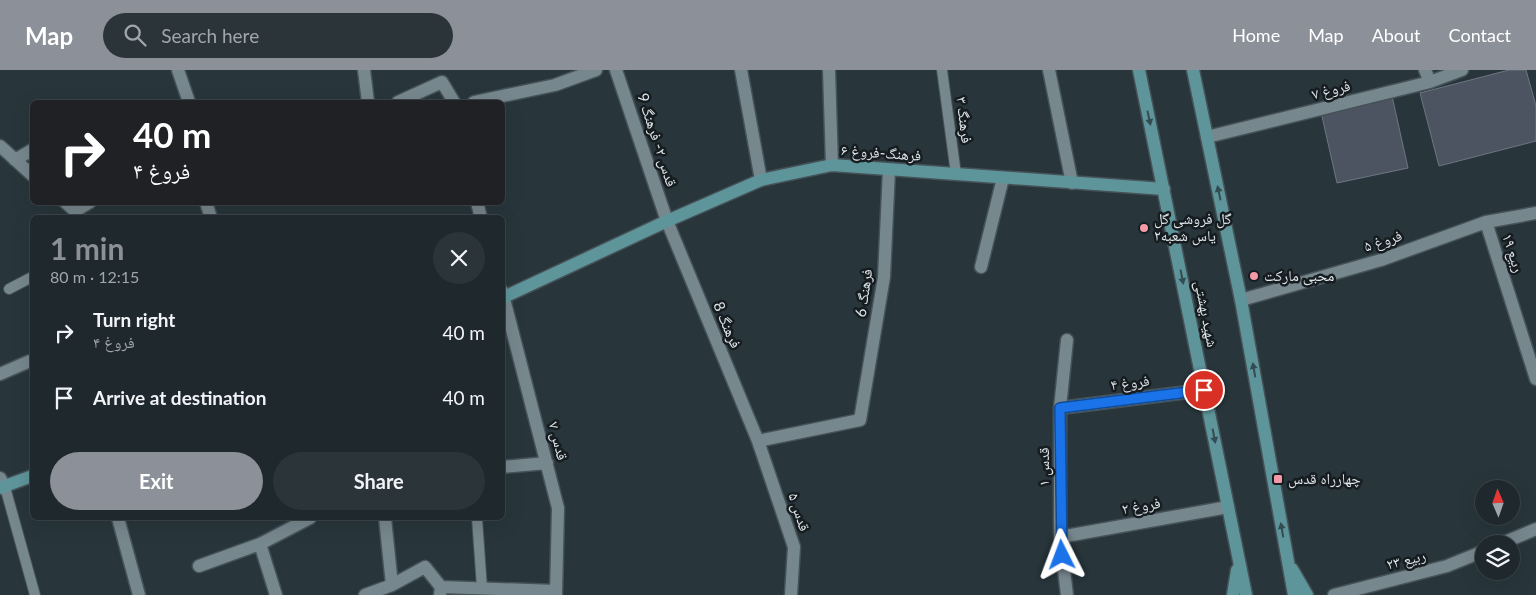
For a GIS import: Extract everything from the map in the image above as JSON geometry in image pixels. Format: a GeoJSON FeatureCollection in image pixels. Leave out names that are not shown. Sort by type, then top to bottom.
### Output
{"type":"FeatureCollection","features":[{"type":"Feature","properties":{"kind":"main road","name":"شهید بهشتی"},"geometry":{"type":"LineString","coordinates":[[1139,70],[1246,595]]}},
{"type":"Feature","properties":{"kind":"main road"},"geometry":{"type":"LineString","coordinates":[[1193,70],[1241,300],[1294,595]]}},
{"type":"Feature","properties":{"kind":"main road","name":"فرهنگ-فروغ ۶"},"geometry":{"type":"LineString","coordinates":[[505,294],[761,180],[832,165],[1164,189]]}},
{"type":"Feature","properties":{"kind":"main road"},"geometry":{"type":"LineString","coordinates":[[2,484],[30,477]]}},
{"type":"Feature","properties":{"kind":"main road"},"geometry":{"type":"LineString","coordinates":[[1233,595],[1238,558]]}},
{"type":"Feature","properties":{"kind":"main road"},"geometry":{"type":"LineString","coordinates":[[1288,561],[1308,595]]}},
{"type":"Feature","properties":{"kind":"street"},"geometry":{"type":"LineString","coordinates":[[178,70],[188,100]]}},
{"type":"Feature","properties":{"kind":"street"},"geometry":{"type":"LineString","coordinates":[[364,70],[368,100]]}},
{"type":"Feature","properties":{"kind":"street"},"geometry":{"type":"LineString","coordinates":[[484,100],[555,85],[579,73],[596,70]]}},
{"type":"Feature","properties":{"kind":"street","name":"قدس ۲- فرهنگ 9"},"geometry":{"type":"LineString","coordinates":[[616,70],[667,221]]}},
{"type":"Feature","properties":{"kind":"street"},"geometry":{"type":"LineString","coordinates":[[740,70],[761,180]]}},
{"type":"Feature","properties":{"kind":"street"},"geometry":{"type":"LineString","coordinates":[[829,70],[832,165]]}},
{"type":"Feature","properties":{"kind":"street"},"geometry":{"type":"LineString","coordinates":[[1049,70],[1072,182]]}},
{"type":"Feature","properties":{"kind":"street"},"geometry":{"type":"LineString","coordinates":[[1425,70],[1430,82]]}},
{"type":"Feature","properties":{"kind":"street","name":"فروغ ۷"},"geometry":{"type":"LineString","coordinates":[[1207,137],[1430,82],[1462,70]]}},
{"type":"Feature","properties":{"kind":"street"},"geometry":{"type":"LineString","coordinates":[[402,100],[442,82],[453,100]]}},
{"type":"Feature","properties":{"kind":"street"},"geometry":{"type":"LineString","coordinates":[[0,146],[30,173]]}},
{"type":"Feature","properties":{"kind":"street"},"geometry":{"type":"LineString","coordinates":[[15,160],[30,151]]}},
{"type":"Feature","properties":{"kind":"street","name":"فرهنگ 6"},"geometry":{"type":"LineString","coordinates":[[758,441],[860,420],[884,277],[889,170]]}},
{"type":"Feature","properties":{"kind":"street"},"geometry":{"type":"LineString","coordinates":[[981,267],[1003,178]]}},
{"type":"Feature","properties":{"kind":"street","name":"فروغ ۵"},"geometry":{"type":"LineString","coordinates":[[1241,300],[1381,260],[1486,222],[1536,214]]}},
{"type":"Feature","properties":{"kind":"street","name":"فرهنگ 8"},"geometry":{"type":"LineString","coordinates":[[667,221],[758,441]]}},
{"type":"Feature","properties":{"kind":"street","name":"ربیع ۱۹"},"geometry":{"type":"LineString","coordinates":[[1486,222],[1536,379]]}},
{"type":"Feature","properties":{"kind":"street","name":"قدس ۷"},"geometry":{"type":"LineString","coordinates":[[505,303],[558,508],[556,593]]}},
{"type":"Feature","properties":{"kind":"street","name":"قدس ۱"},"geometry":{"type":"LineString","coordinates":[[1067,340],[1060,408],[1060,537],[1067,595]]}},
{"type":"Feature","properties":{"kind":"street"},"geometry":{"type":"LineString","coordinates":[[0,374],[30,361]]}},
{"type":"Feature","properties":{"kind":"street","name":"فروغ ۴"},"geometry":{"type":"LineString","coordinates":[[1060,408],[1204,390]]}},
{"type":"Feature","properties":{"kind":"street","name":"قدس ۵"},"geometry":{"type":"LineString","coordinates":[[758,441],[794,547],[791,595]]}},
{"type":"Feature","properties":{"kind":"street"},"geometry":{"type":"LineString","coordinates":[[505,467],[547,463]]}},
{"type":"Feature","properties":{"kind":"street","name":"فروغ ۲"},"geometry":{"type":"LineString","coordinates":[[1060,537],[1228,507]]}},
{"type":"Feature","properties":{"kind":"street"},"geometry":{"type":"LineString","coordinates":[[119,520],[139,595]]}},
{"type":"Feature","properties":{"kind":"street"},"geometry":{"type":"LineString","coordinates":[[199,566],[260,544],[288,523],[301,520]]}},
{"type":"Feature","properties":{"kind":"street"},"geometry":{"type":"LineString","coordinates":[[385,520],[392,585]]}},
{"type":"Feature","properties":{"kind":"street"},"geometry":{"type":"LineString","coordinates":[[1520,535],[1536,528]]}},
{"type":"Feature","properties":{"kind":"street"},"geometry":{"type":"LineString","coordinates":[[260,544],[276,595]]}},
{"type":"Feature","properties":{"kind":"street","name":"ربیع ۲۳"},"geometry":{"type":"LineString","coordinates":[[1334,595],[1447,566],[1475,555]]}},
{"type":"Feature","properties":{"kind":"street"},"geometry":{"type":"LineString","coordinates":[[365,595],[392,585],[425,567],[441,591],[482,588],[556,593]]}},
{"type":"Feature","properties":{"kind":"lane","name":"فرهنگ ۳"},"geometry":{"type":"LineString","coordinates":[[942,70],[956,174]]}},
{"type":"Feature","properties":{"kind":"lane"},"geometry":{"type":"LineString","coordinates":[[9,289],[30,278]]}},
{"type":"Feature","properties":{"kind":"lane"},"geometry":{"type":"LineString","coordinates":[[2,484],[35,595]]}},
{"type":"Feature","properties":{"kind":"lane"},"geometry":{"type":"LineString","coordinates":[[477,520],[482,588]]}},
{"type":"Feature","properties":{"kind":"building"},"geometry":{"type":"Polygon","coordinates":[[[1509,70],[1526,70],[1536,106],[1536,141],[1439,166],[1420,93],[1509,70]]]}},
{"type":"Feature","properties":{"kind":"building"},"geometry":{"type":"Polygon","coordinates":[[[1392,96],[1408,168],[1337,183],[1321,112],[1392,96]]]}},
{"type":"Feature","properties":{"kind":"place","name":"گل فروشی گل یاس شعبه۲"},"geometry":{"type":"Point","coordinates":[1144,228]}},
{"type":"Feature","properties":{"kind":"place","name":"محبی مارکت"},"geometry":{"type":"Point","coordinates":[1254,276]}},
{"type":"Feature","properties":{"kind":"place","name":"چهارراه قدس"},"geometry":{"type":"Point","coordinates":[1278,479]}},
{"type":"Feature","properties":{"kind":"route"},"geometry":{"type":"LineString","coordinates":[[1062,555],[1060,537],[1060,408],[1204,390]]}}]}
